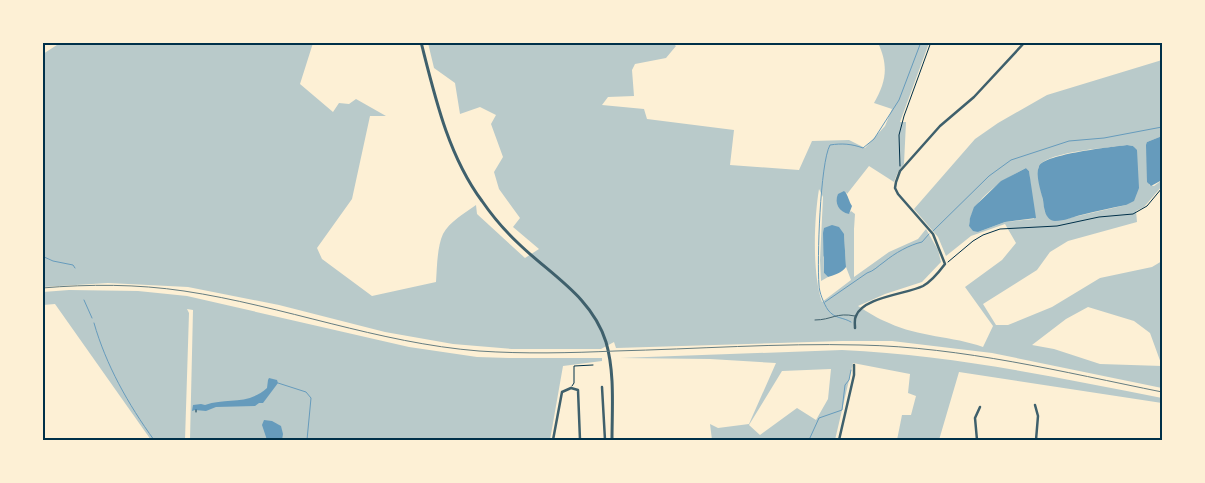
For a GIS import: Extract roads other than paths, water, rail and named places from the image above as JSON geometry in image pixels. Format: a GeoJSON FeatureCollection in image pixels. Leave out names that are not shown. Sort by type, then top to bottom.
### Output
{"type":"FeatureCollection","features":[{"type":"Feature","properties":{"kind":"street"},"geometry":{"type":"LineString","coordinates":[[422,42],[449,138],[467,178],[480,199],[510,236],[574,292],[595,318],[605,340],[610,363],[612,440]]}},
{"type":"Feature","properties":{"kind":"street"},"geometry":{"type":"LineString","coordinates":[[855,328],[855,316],[860,310],[869,304],[923,286],[939,273],[945,264],[930,230],[898,194],[896,182],[900,171],[940,126],[974,97],[1025,42]]}},
{"type":"Feature","properties":{"kind":"street"},"geometry":{"type":"LineString","coordinates":[[838,440],[854,375],[854,365]]}},
{"type":"Feature","properties":{"kind":"street"},"geometry":{"type":"LineString","coordinates":[[602,387],[605,440]]}},
{"type":"Feature","properties":{"kind":"street"},"geometry":{"type":"LineString","coordinates":[[553,440],[562,392],[570,388],[578,390],[580,440]]}},
{"type":"Feature","properties":{"kind":"street"},"geometry":{"type":"LineString","coordinates":[[1035,405],[1038,416],[1036,440]]}},
{"type":"Feature","properties":{"kind":"street"},"geometry":{"type":"LineString","coordinates":[[977,440],[975,418],[980,407]]}},
{"type":"Feature","properties":{"kind":"lane"},"geometry":{"type":"LineString","coordinates":[[815,320],[830,318],[839,314],[855,316]]}},
{"type":"Feature","properties":{"kind":"water"},"geometry":{"type":"Polygon","coordinates":[[[1162,136],[1162,180],[1151,186],[1147,182],[1146,145],[1147,142],[1162,136]]]}},
{"type":"Feature","properties":{"kind":"water"},"geometry":{"type":"Polygon","coordinates":[[[1133,146],[1137,150],[1139,188],[1134,201],[1126,205],[1062,220],[1055,221],[1047,216],[1039,183],[1039,166],[1053,158],[1094,149],[1133,146]]]}},
{"type":"Feature","properties":{"kind":"water"},"geometry":{"type":"Polygon","coordinates":[[[1026,168],[1029,171],[1036,218],[1005,222],[978,232],[973,231],[969,226],[974,207],[1001,181],[1026,168]]]}},
{"type":"Feature","properties":{"kind":"water"},"geometry":{"type":"Polygon","coordinates":[[[844,191],[852,206],[849,214],[840,209],[837,204],[838,194],[844,191]]]}},
{"type":"Feature","properties":{"kind":"water"},"geometry":{"type":"Polygon","coordinates":[[[832,225],[839,227],[844,234],[846,267],[828,277],[824,273],[823,233],[824,228],[832,225]]]}},
{"type":"Feature","properties":{"kind":"water"},"geometry":{"type":"Polygon","coordinates":[[[269,378],[277,380],[278,383],[263,403],[255,406],[216,407],[206,411],[192,411],[193,405],[244,399],[259,394],[267,388],[269,378]]]}},
{"type":"Feature","properties":{"kind":"water"},"geometry":{"type":"Polygon","coordinates":[[[264,420],[272,421],[281,426],[282,440],[267,440],[262,425],[264,420]]]}},
{"type":"Feature","properties":{"kind":"waterway"},"geometry":{"type":"LineString","coordinates":[[851,322],[836,316],[828,310],[819,288],[820,213],[827,155],[830,145],[847,144],[863,148],[874,139],[899,100],[921,42]]}},
{"type":"Feature","properties":{"kind":"waterway"},"geometry":{"type":"LineString","coordinates":[[933,231],[989,176],[1011,160],[1069,141],[1104,138],[1162,127]]}},
{"type":"Feature","properties":{"kind":"waterway"},"geometry":{"type":"LineString","coordinates":[[825,302],[897,253],[922,242],[929,234]]}},
{"type":"Feature","properties":{"kind":"waterway"},"geometry":{"type":"LineString","coordinates":[[42,256],[53,261],[73,265],[75,268]]}},
{"type":"Feature","properties":{"kind":"waterway"},"geometry":{"type":"LineString","coordinates":[[84,300],[92,318]]}},
{"type":"Feature","properties":{"kind":"waterway"},"geometry":{"type":"LineString","coordinates":[[94,323],[111,369],[135,412],[154,440]]}},
{"type":"Feature","properties":{"kind":"waterway"},"geometry":{"type":"LineString","coordinates":[[809,440],[819,418],[842,410],[845,385],[849,380],[851,370]]}},
{"type":"Feature","properties":{"kind":"waterway"},"geometry":{"type":"LineString","coordinates":[[278,383],[306,392],[311,398],[307,440]]}},
{"type":"Feature","properties":{"kind":"railway"},"geometry":{"type":"LineString","coordinates":[[42,288],[113,285],[184,291],[404,340],[441,347],[479,351],[564,353],[799,345],[898,347],[974,355],[1162,392]]}}]}
